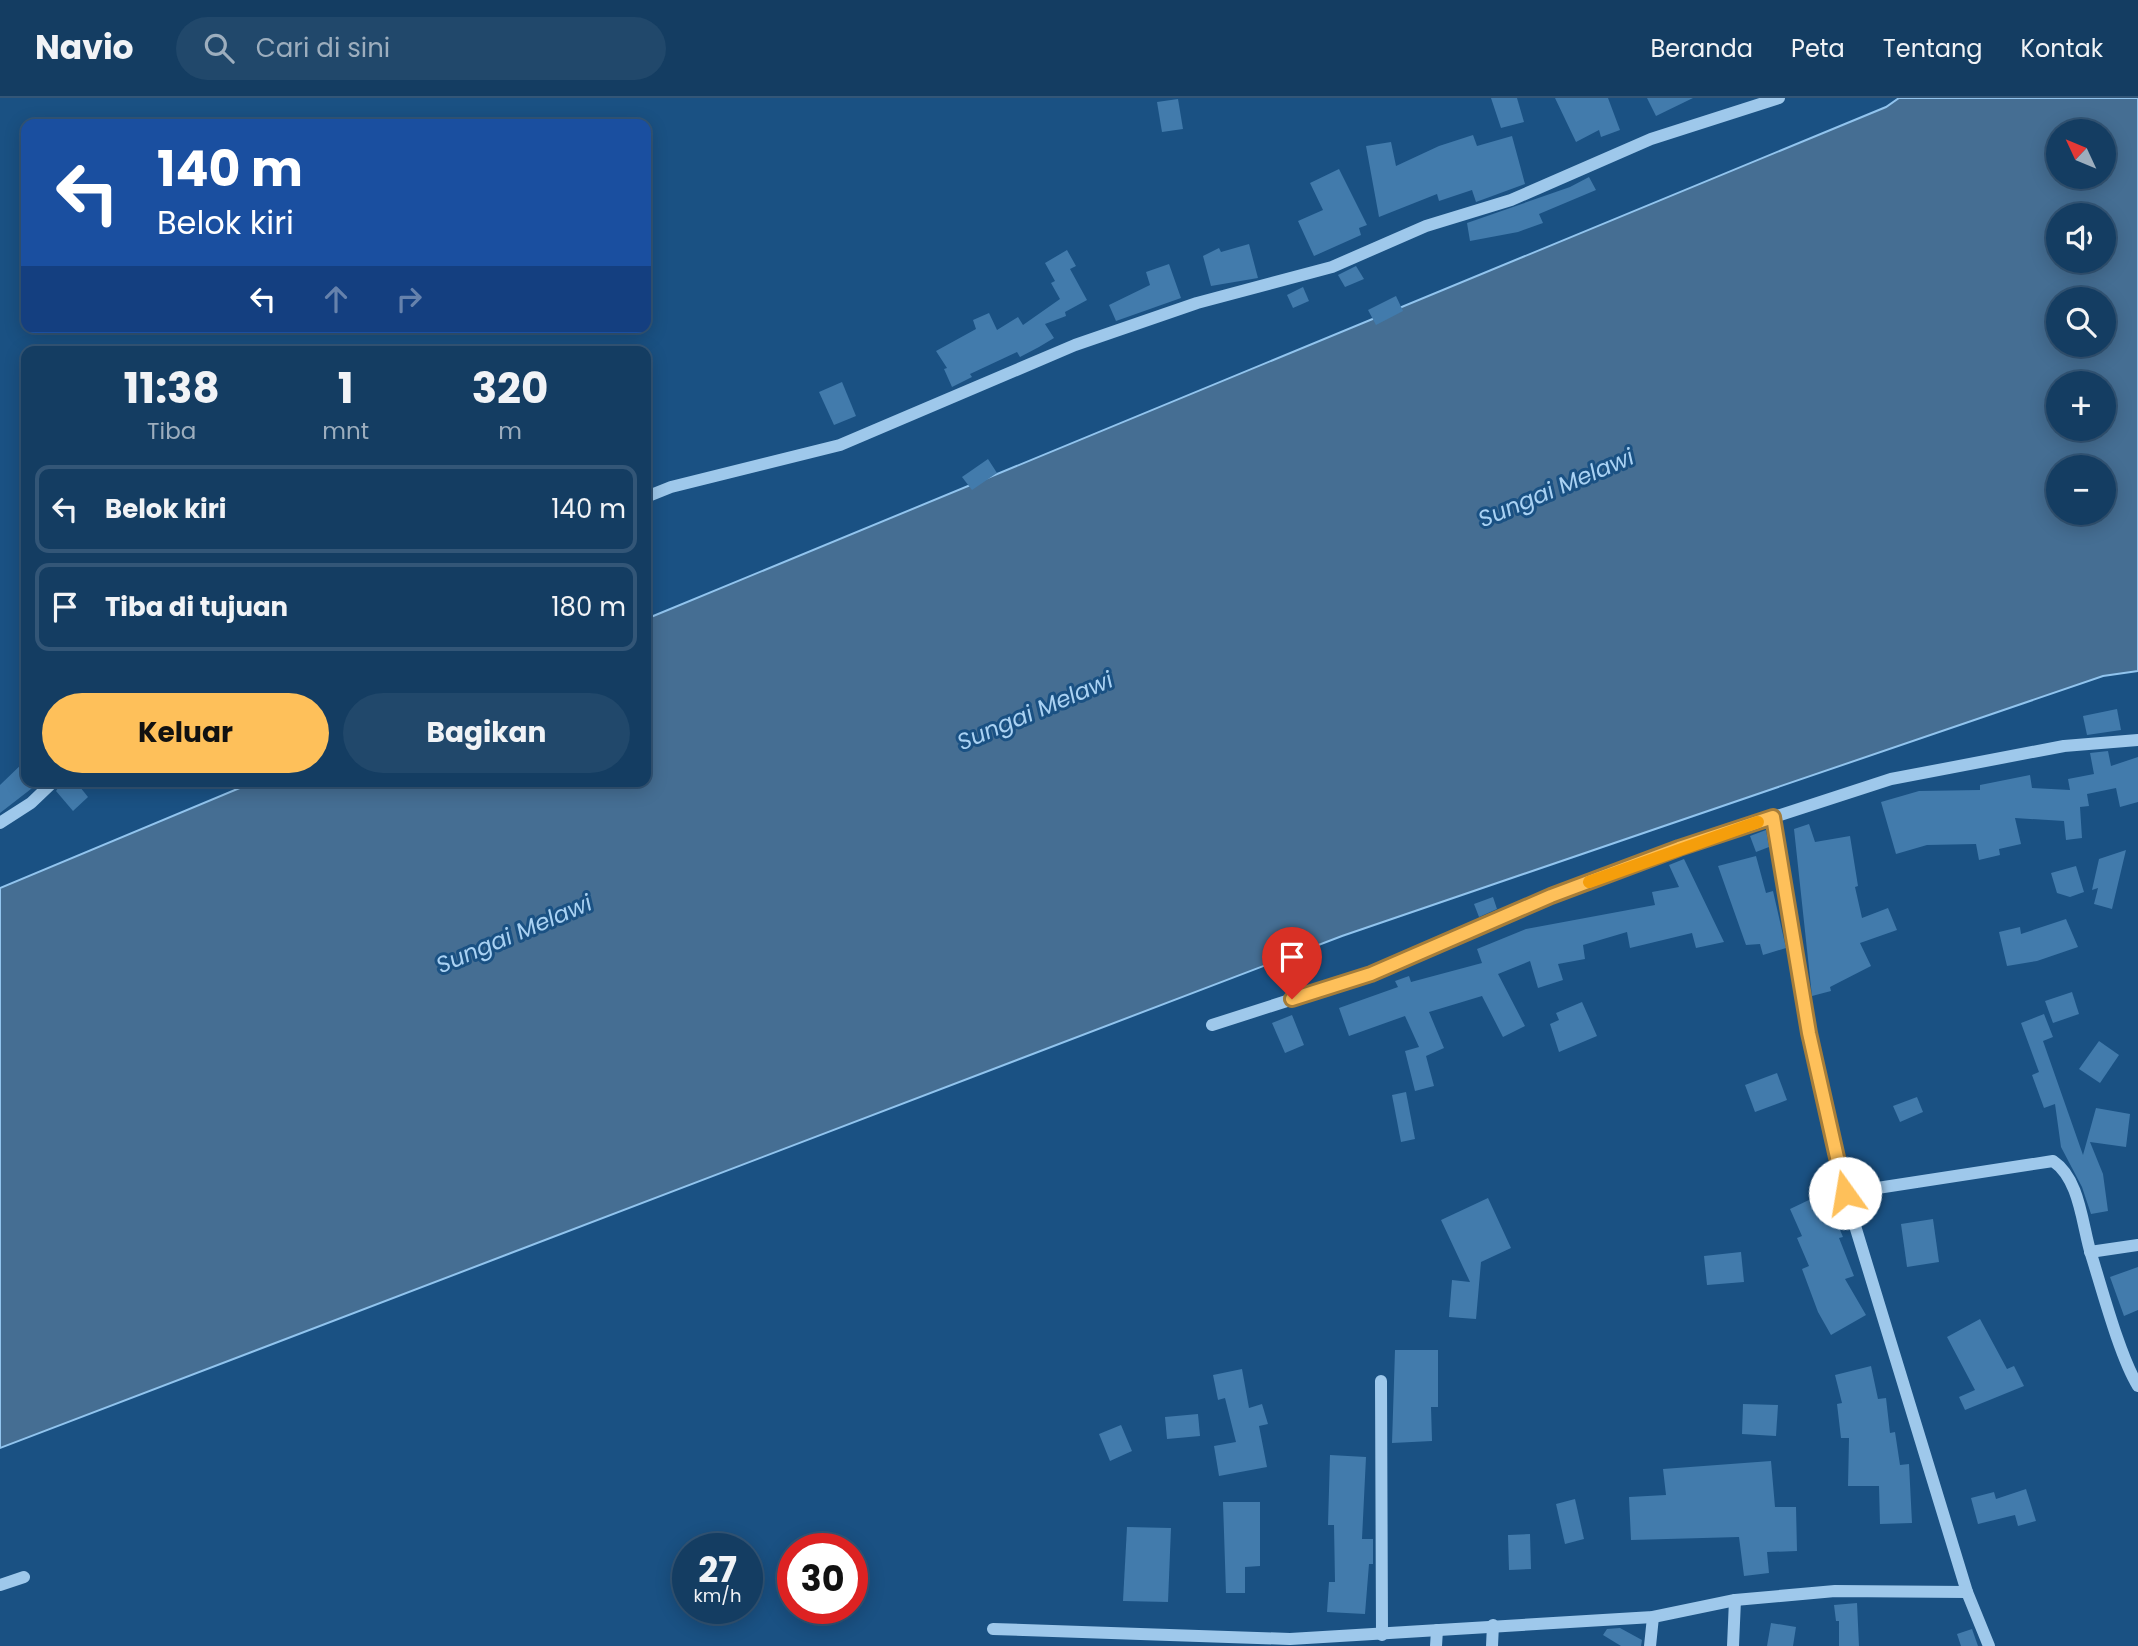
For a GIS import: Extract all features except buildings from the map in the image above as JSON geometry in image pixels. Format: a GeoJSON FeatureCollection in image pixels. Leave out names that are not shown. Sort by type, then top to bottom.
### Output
{"type":"FeatureCollection","features":[{"type":"Feature","properties":{"kind":"street"},"geometry":{"type":"LineString","coordinates":[[651,495],[671,487],[840,445],[1075,345],[1197,303],[1332,267],[1426,226],[1511,200],[1651,139],[1779,98]]}},
{"type":"Feature","properties":{"kind":"street"},"geometry":{"type":"LineString","coordinates":[[1212,1025],[1371,974],[1526,906],[1679,848],[1891,779],[2064,747],[2138,740]]}},
{"type":"Feature","properties":{"kind":"street"},"geometry":{"type":"LineString","coordinates":[[0,823],[31,803],[48,787]]}},
{"type":"Feature","properties":{"kind":"street"},"geometry":{"type":"LineString","coordinates":[[1773,817],[1809,1033],[1845,1193],[1967,1592],[1989,1646]]}},
{"type":"Feature","properties":{"kind":"street"},"geometry":{"type":"LineString","coordinates":[[1845,1193],[2053,1161],[2067,1174],[2090,1252],[2138,1386]]}},
{"type":"Feature","properties":{"kind":"street"},"geometry":{"type":"LineString","coordinates":[[2090,1252],[2138,1245]]}},
{"type":"Feature","properties":{"kind":"street"},"geometry":{"type":"LineString","coordinates":[[1381,1381],[1382,1635]]}},
{"type":"Feature","properties":{"kind":"street"},"geometry":{"type":"LineString","coordinates":[[0,1585],[24,1577]]}},
{"type":"Feature","properties":{"kind":"street"},"geometry":{"type":"LineString","coordinates":[[993,1629],[1091,1631],[1290,1642],[1493,1625],[1653,1617],[1735,1600],[1835,1591],[1967,1592]]}},
{"type":"Feature","properties":{"kind":"street"},"geometry":{"type":"LineString","coordinates":[[1733,1646],[1735,1600]]}},
{"type":"Feature","properties":{"kind":"street"},"geometry":{"type":"LineString","coordinates":[[1650,1646],[1653,1617]]}},
{"type":"Feature","properties":{"kind":"street"},"geometry":{"type":"LineString","coordinates":[[1492,1646],[1493,1625]]}},
{"type":"Feature","properties":{"kind":"street"},"geometry":{"type":"LineString","coordinates":[[1436,1646],[1437,1630]]}},
{"type":"Feature","properties":{"kind":"street"},"geometry":{"type":"LineString","coordinates":[[1091,1631],[1092,1646]]}},
{"type":"Feature","properties":{"kind":"water","name":"Sungai Melawi"},"geometry":{"type":"Polygon","coordinates":[[[1899,98],[2138,98],[2138,671],[2103,676],[1342,936],[0,1448],[0,888],[242,787],[651,787],[651,617],[1886,107],[1899,98]]]}},
{"type":"Feature","properties":{"kind":"slow traffic"},"geometry":{"type":"LineString","coordinates":[[1589,882],[1758,822]]}},
{"type":"Feature","properties":{"kind":"route"},"geometry":{"type":"LineString","coordinates":[[1292,999],[1371,974],[1551,896],[1679,848],[1773,817],[1809,1033],[1845,1193]]}}]}
